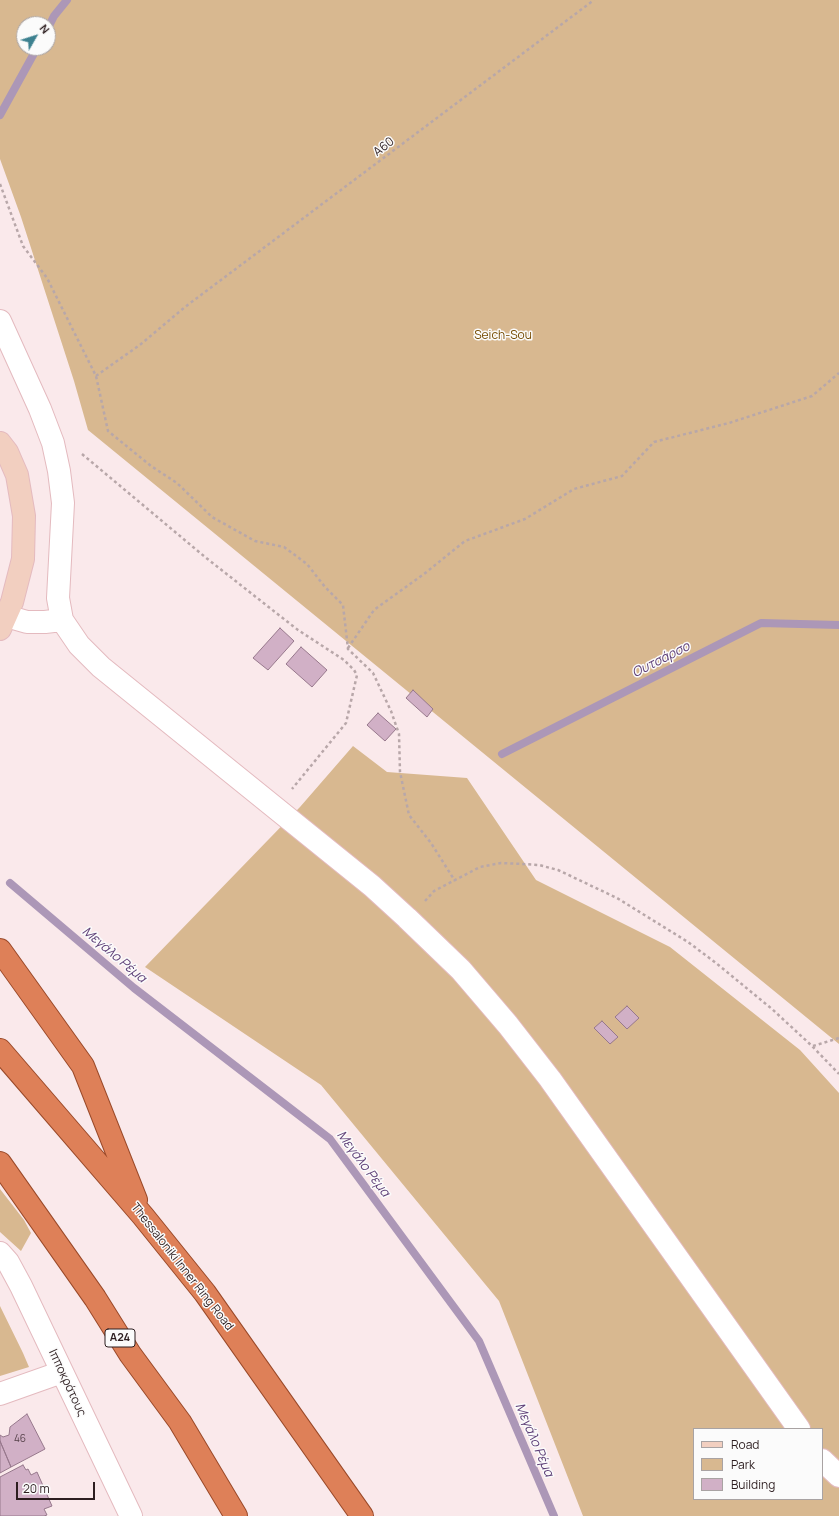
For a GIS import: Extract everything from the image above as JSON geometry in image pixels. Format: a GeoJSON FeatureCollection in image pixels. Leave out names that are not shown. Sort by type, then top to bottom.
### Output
{"type":"FeatureCollection","features":[{"type":"Feature","properties":{"kind":"highway"},"geometry":{"type":"LineString","coordinates":[[0,950],[83,1066],[100,1105],[143,1216]]}},
{"type":"Feature","properties":{"kind":"highway","name":"Thessaloniki Inner Ring Road"},"geometry":{"type":"LineString","coordinates":[[0,1050],[143,1216],[205,1292],[362,1516]]}},
{"type":"Feature","properties":{"kind":"highway","name":"Α24"},"geometry":{"type":"LineString","coordinates":[[0,1163],[95,1298],[130,1354],[180,1422],[236,1516]]}},
{"type":"Feature","properties":{"kind":"main road"},"geometry":{"type":"LineString","coordinates":[[0,443],[7,452],[17,475],[24,516],[23,560],[12,602],[3,623]]}},
{"type":"Feature","properties":{"kind":"street"},"geometry":{"type":"LineString","coordinates":[[0,321],[40,409],[53,443],[59,471],[63,503],[58,598],[62,620],[79,645],[101,667],[372,886],[460,970],[508,1025],[545,1073],[798,1428]]}},
{"type":"Feature","properties":{"kind":"street"},"geometry":{"type":"LineString","coordinates":[[3,623],[62,620]]}},
{"type":"Feature","properties":{"kind":"street","name":"Ιπποκράτους"},"geometry":{"type":"LineString","coordinates":[[0,1253],[15,1274],[132,1516]]}},
{"type":"Feature","properties":{"kind":"street"},"geometry":{"type":"LineString","coordinates":[[0,1394],[62,1372]]}},
{"type":"Feature","properties":{"kind":"street"},"geometry":{"type":"LineString","coordinates":[[823,1461],[839,1476]]}},
{"type":"Feature","properties":{"kind":"path","name":"Α60"},"geometry":{"type":"LineString","coordinates":[[96,376],[141,344],[185,307],[594,0]]}},
{"type":"Feature","properties":{"kind":"path"},"geometry":{"type":"LineString","coordinates":[[0,184],[23,246],[46,278],[96,376],[108,430],[151,466],[177,483],[212,517],[254,542],[284,547],[307,564],[325,587],[343,605],[348,649],[373,673],[391,711],[399,734],[400,772],[409,815],[431,843],[454,881]]}},
{"type":"Feature","properties":{"kind":"path"},"geometry":{"type":"LineString","coordinates":[[348,649],[374,610],[424,574],[465,541],[525,518],[574,489],[622,476],[654,442],[729,423],[812,396],[839,373]]}},
{"type":"Feature","properties":{"kind":"path"},"geometry":{"type":"LineString","coordinates":[[53,443],[79,452],[205,557],[298,630],[344,660],[354,670],[357,675],[346,723],[276,808]]}},
{"type":"Feature","properties":{"kind":"path"},"geometry":{"type":"LineString","coordinates":[[407,918],[434,892],[480,867],[501,863],[538,865],[558,870],[617,898],[688,942],[772,1009],[812,1046],[839,1074]]}},
{"type":"Feature","properties":{"kind":"path"},"geometry":{"type":"LineString","coordinates":[[812,1046],[839,1038]]}},
{"type":"Feature","properties":{"kind":"green space","name":"Seich-Sou"},"geometry":{"type":"Polygon","coordinates":[[[0,0],[839,0],[839,1044],[88,430],[74,381],[21,217],[0,159],[0,0]]]}},
{"type":"Feature","properties":{"kind":"green space"},"geometry":{"type":"Polygon","coordinates":[[[353,746],[387,772],[467,778],[536,880],[670,947],[800,1050],[839,1093],[839,1516],[583,1516],[499,1301],[321,1085],[145,967],[300,807],[353,746]]]}},
{"type":"Feature","properties":{"kind":"green space"},"geometry":{"type":"Polygon","coordinates":[[[0,1189],[24,1220],[31,1233],[21,1251],[0,1232],[0,1189]]]}},
{"type":"Feature","properties":{"kind":"green space"},"geometry":{"type":"Polygon","coordinates":[[[0,1306],[29,1367],[0,1376],[0,1306]]]}},
{"type":"Feature","properties":{"kind":"building"},"geometry":{"type":"Polygon","coordinates":[[[280,628],[294,641],[268,670],[253,658],[280,628]]]}},
{"type":"Feature","properties":{"kind":"building"},"geometry":{"type":"Polygon","coordinates":[[[301,647],[327,670],[312,687],[286,664],[301,647]]]}},
{"type":"Feature","properties":{"kind":"building"},"geometry":{"type":"Polygon","coordinates":[[[413,690],[433,709],[427,717],[406,698],[413,690]]]}},
{"type":"Feature","properties":{"kind":"building"},"geometry":{"type":"Polygon","coordinates":[[[378,713],[396,729],[385,741],[367,725],[378,713]]]}},
{"type":"Feature","properties":{"kind":"building"},"geometry":{"type":"Polygon","coordinates":[[[627,1006],[639,1018],[627,1029],[615,1017],[627,1006]]]}},
{"type":"Feature","properties":{"kind":"building"},"geometry":{"type":"Polygon","coordinates":[[[602,1021],[618,1037],[610,1044],[594,1028],[602,1021]]]}},
{"type":"Feature","properties":{"kind":"building"},"geometry":{"type":"Polygon","coordinates":[[[27,1414],[45,1449],[11,1467],[0,1441],[0,1435],[3,1437],[9,1435],[10,1427],[27,1414]]]}},
{"type":"Feature","properties":{"kind":"building"},"geometry":{"type":"Polygon","coordinates":[[[0,1441],[11,1467],[0,1473],[0,1441]]]}},
{"type":"Feature","properties":{"kind":"building"},"geometry":{"type":"Polygon","coordinates":[[[23,1465],[26,1470],[28,1469],[31,1475],[37,1472],[52,1506],[44,1509],[47,1515],[44,1516],[0,1516],[0,1477],[23,1465]]]}},
{"type":"Feature","properties":{"kind":"waterway"},"geometry":{"type":"LineString","coordinates":[[54,16],[67,0]]}},
{"type":"Feature","properties":{"kind":"waterway"},"geometry":{"type":"LineString","coordinates":[[0,115],[33,56]]}},
{"type":"Feature","properties":{"kind":"waterway","name":"Ουτσάρσο"},"geometry":{"type":"LineString","coordinates":[[502,754],[761,623],[839,625]]}},
{"type":"Feature","properties":{"kind":"waterway","name":"Μεγάλο Ρέμα"},"geometry":{"type":"LineString","coordinates":[[10,883],[134,988],[330,1139],[479,1341],[554,1516]]}}]}
